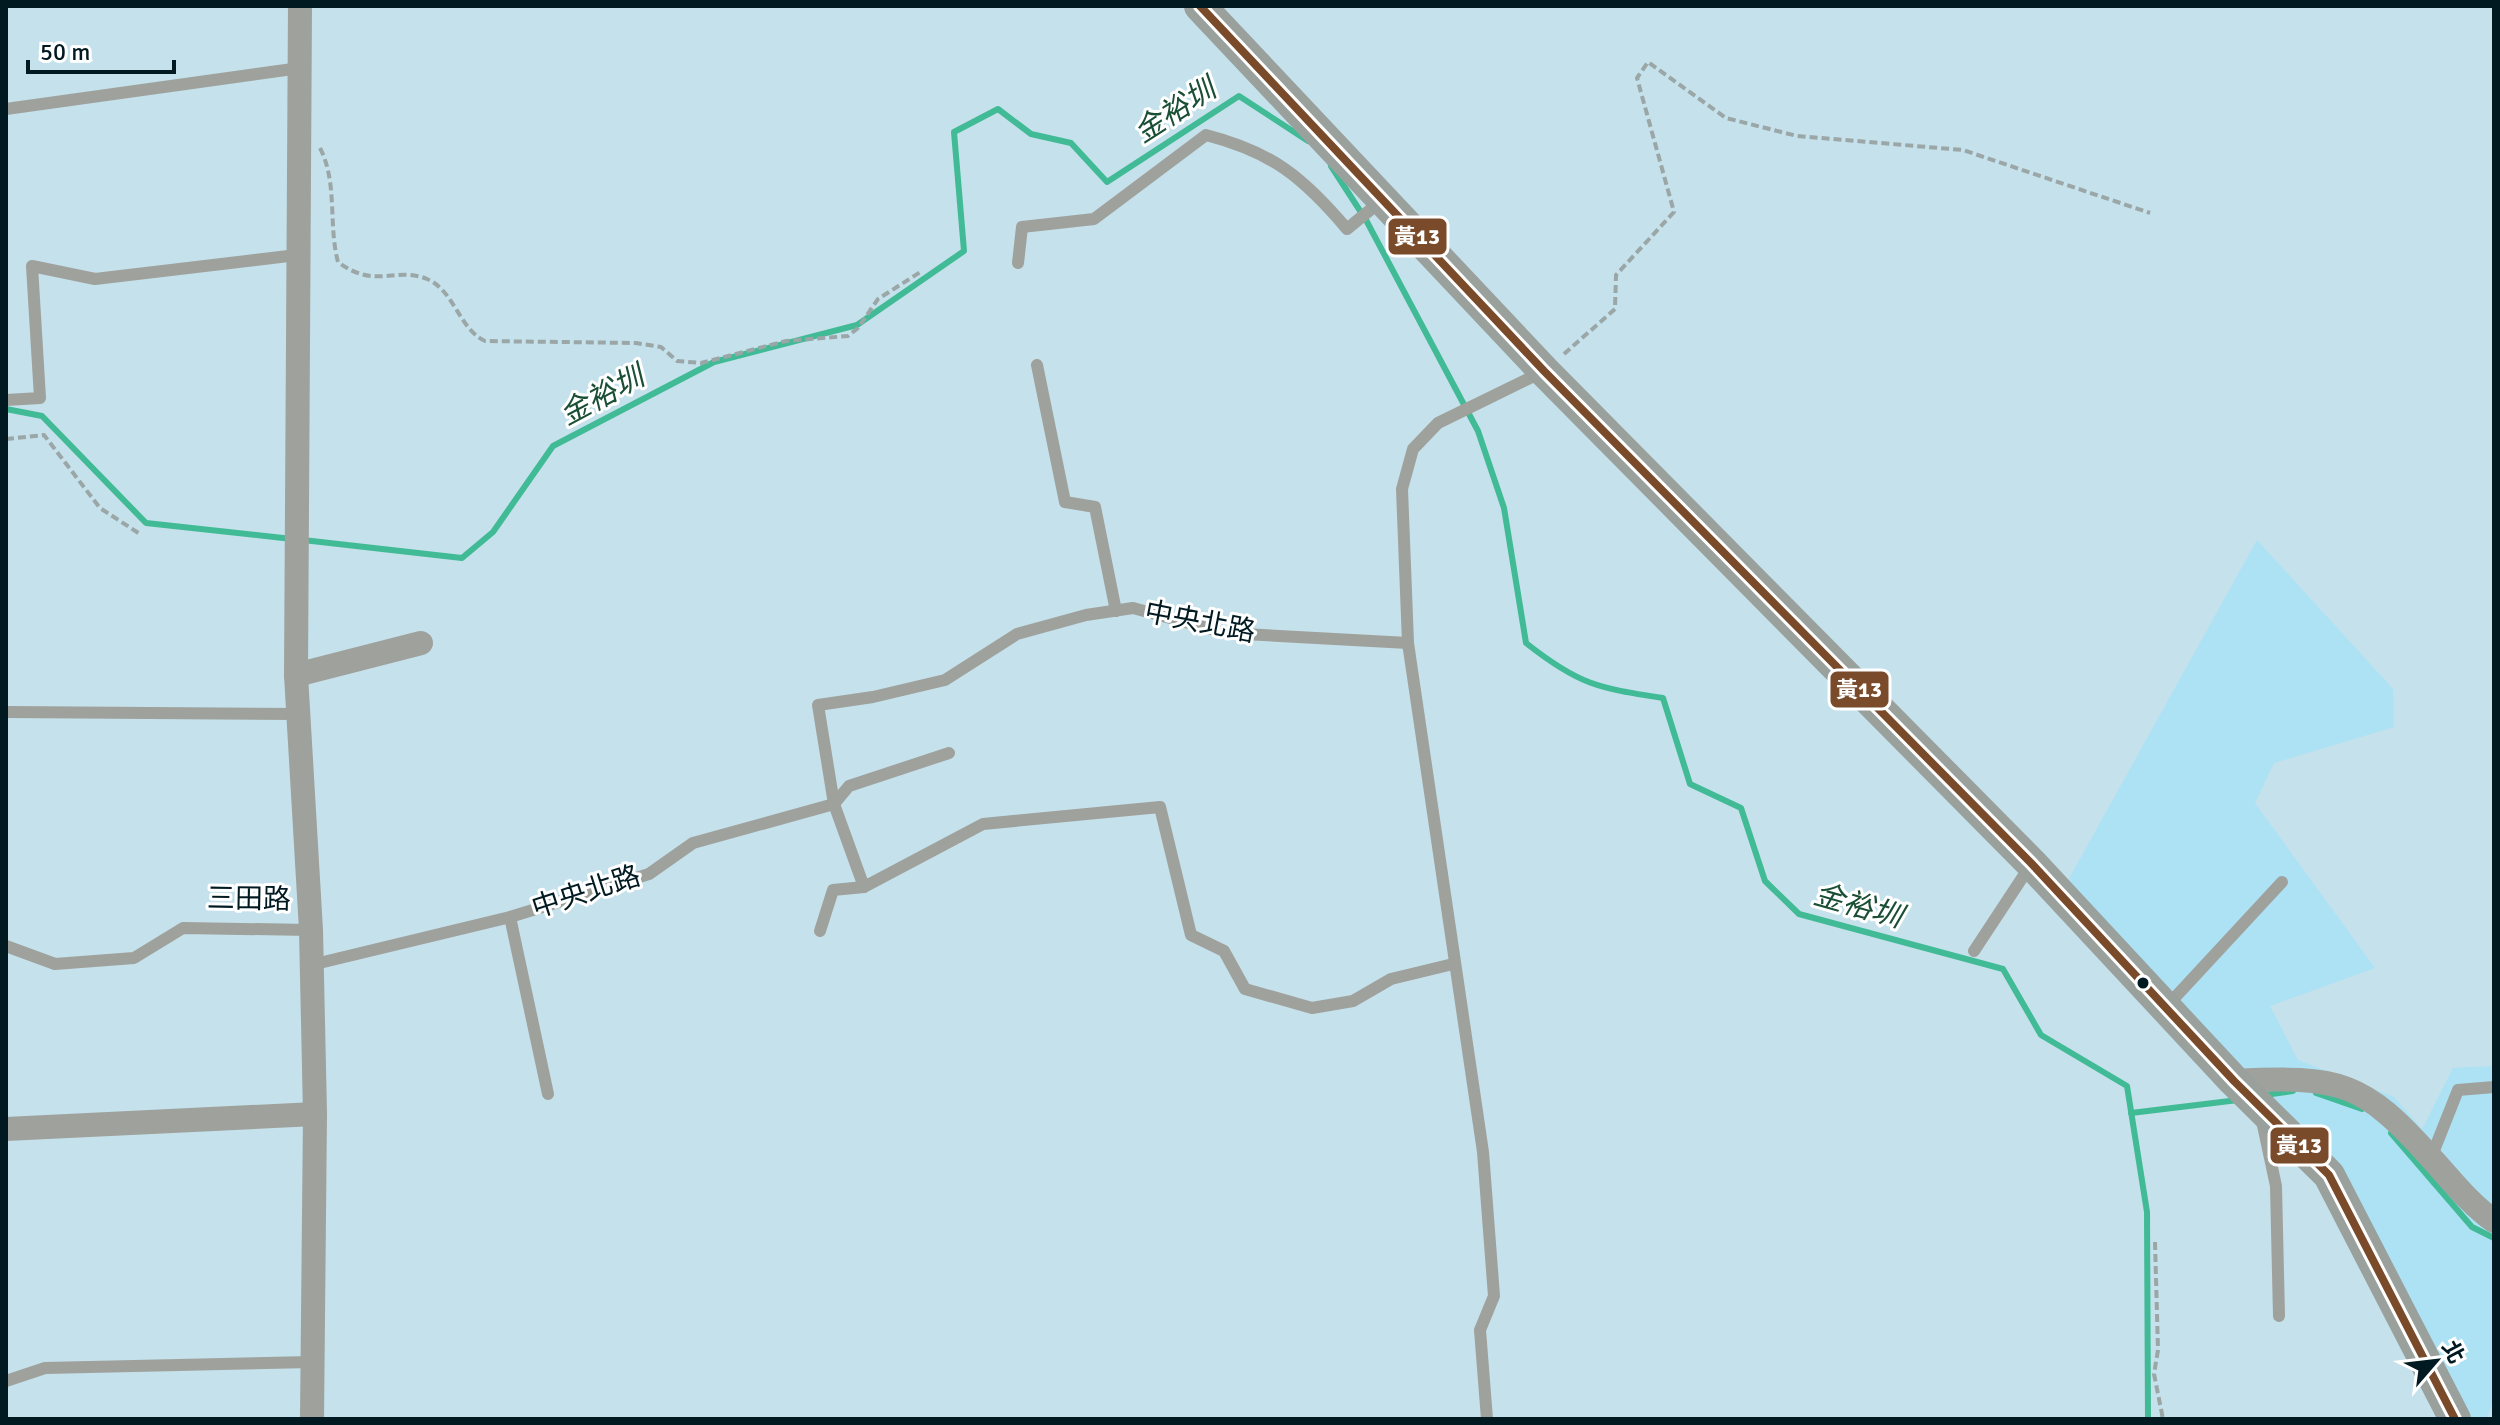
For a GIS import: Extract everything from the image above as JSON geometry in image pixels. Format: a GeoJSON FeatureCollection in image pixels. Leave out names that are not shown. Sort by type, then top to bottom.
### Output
{"type":"FeatureCollection","features":[{"type":"Feature","properties":{"kind":"street"},"geometry":{"type":"LineString","coordinates":[[300,6],[296,675],[311,930],[315,1114],[312,1419]]}},
{"type":"Feature","properties":{"kind":"street"},"geometry":{"type":"LineString","coordinates":[[1200,6],[1544,371],[2031,863],[2234,1081],[2329,1175],[2455,1419]]}},
{"type":"Feature","properties":{"kind":"street"},"geometry":{"type":"LineString","coordinates":[[296,675],[421,643]]}},
{"type":"Feature","properties":{"kind":"street"},"geometry":{"type":"LineString","coordinates":[[2234,1081],[2288,1079],[2334,1083],[2374,1101],[2476,1208],[2494,1221]]}},
{"type":"Feature","properties":{"kind":"street"},"geometry":{"type":"LineString","coordinates":[[6,1129],[315,1114]]}},
{"type":"Feature","properties":{"kind":"lane"},"geometry":{"type":"LineString","coordinates":[[6,109],[300,68]]}},
{"type":"Feature","properties":{"kind":"lane"},"geometry":{"type":"LineString","coordinates":[[1018,263],[1022,227],[1094,219],[1206,135],[1242,145],[1279,162],[1313,189],[1347,229],[1383,199]]}},
{"type":"Feature","properties":{"kind":"lane"},"geometry":{"type":"LineString","coordinates":[[6,400],[40,398],[32,266],[95,279],[297,255]]}},
{"type":"Feature","properties":{"kind":"lane"},"geometry":{"type":"LineString","coordinates":[[1037,365],[1065,502],[1095,507],[1116,611]]}},
{"type":"Feature","properties":{"kind":"lane"},"geometry":{"type":"LineString","coordinates":[[1487,1419],[1480,1330],[1494,1296],[1483,1152],[1408,643],[1402,489],[1413,449],[1438,423],[1544,371]]}},
{"type":"Feature","properties":{"kind":"lane","name":"中央北路"},"geometry":{"type":"LineString","coordinates":[[311,965],[510,917],[649,874],[693,843],[834,804],[818,705],[873,697],[945,680],[1017,634],[1133,608],[1226,633],[1408,643]]}},
{"type":"Feature","properties":{"kind":"lane"},"geometry":{"type":"LineString","coordinates":[[6,712],[298,714]]}},
{"type":"Feature","properties":{"kind":"lane"},"geometry":{"type":"LineString","coordinates":[[864,887],[834,804],[849,786],[949,753]]}},
{"type":"Feature","properties":{"kind":"lane"},"geometry":{"type":"LineString","coordinates":[[820,931],[833,890],[864,887],[983,824],[1160,807],[1191,935],[1224,951],[1245,989],[1312,1008],[1353,1001],[1391,979],[1453,964]]}},
{"type":"Feature","properties":{"kind":"lane"},"geometry":{"type":"LineString","coordinates":[[1974,951],[2031,863]]}},
{"type":"Feature","properties":{"kind":"lane"},"geometry":{"type":"LineString","coordinates":[[2165,1007],[2282,882]]}},
{"type":"Feature","properties":{"kind":"lane"},"geometry":{"type":"LineString","coordinates":[[510,917],[548,1094]]}},
{"type":"Feature","properties":{"kind":"lane","name":"三田路"},"geometry":{"type":"LineString","coordinates":[[6,946],[55,964],[134,958],[183,928],[311,930]]}},
{"type":"Feature","properties":{"kind":"lane"},"geometry":{"type":"LineString","coordinates":[[2431,1158],[2458,1090],[2494,1087]]}},
{"type":"Feature","properties":{"kind":"lane"},"geometry":{"type":"LineString","coordinates":[[2259,1106],[2276,1186],[2279,1316]]}},
{"type":"Feature","properties":{"kind":"lane"},"geometry":{"type":"LineString","coordinates":[[6,1381],[45,1368],[312,1362]]}},
{"type":"Feature","properties":{"kind":"path"},"geometry":{"type":"LineString","coordinates":[[1544,371],[1615,309],[1616,275],[1674,212],[1637,78],[1648,62],[1726,118],[1797,136],[1963,150],[2150,213]]}},
{"type":"Feature","properties":{"kind":"path"},"geometry":{"type":"LineString","coordinates":[[299,117],[311,129],[330,174],[333,245],[338,262],[374,279],[412,276],[427,279],[438,286],[475,336],[485,341],[636,343],[661,347],[677,361],[701,363],[786,341],[848,336],[858,328],[878,299],[922,271]]}},
{"type":"Feature","properties":{"kind":"path"},"geometry":{"type":"LineString","coordinates":[[6,439],[44,435],[100,508],[140,534]]}},
{"type":"Feature","properties":{"kind":"path"},"geometry":{"type":"LineString","coordinates":[[2155,1242],[2158,1350],[2154,1374],[2163,1419]]}},
{"type":"Feature","properties":{"kind":"shaded area"},"geometry":{"type":"Polygon","coordinates":[[[2257,540],[2393,689],[2394,727],[2274,763],[2255,803],[2375,968],[2270,1006],[2298,1060],[2394,1097],[2422,1129],[2453,1068],[2494,1066],[2494,1398],[2487,1419],[2470,1419],[2345,1175],[2066,884],[2257,540]]]}},
{"type":"Feature","properties":{"kind":"waterway","name":"金裕圳"},"geometry":{"type":"LineString","coordinates":[[303,540],[462,558],[493,532],[553,446],[714,362],[857,325],[964,251],[954,132],[998,109],[1031,134],[1071,143],[1107,182],[1239,96],[1308,141]]}},
{"type":"Feature","properties":{"kind":"waterway","name":"金裕圳"},"geometry":{"type":"LineString","coordinates":[[1331,166],[1366,220],[1478,431],[1504,508],[1526,643],[1561,668],[1590,682],[1663,698],[1690,784],[1741,808],[1765,881],[1799,914],[2003,969],[2041,1035],[2127,1086],[2147,1212],[2148,1419]]}},
{"type":"Feature","properties":{"kind":"waterway","name":"金裕圳"},"geometry":{"type":"LineString","coordinates":[[6,409],[42,416],[146,523],[292,539]]}},
{"type":"Feature","properties":{"kind":"waterway"},"geometry":{"type":"LineString","coordinates":[[2265,1095],[2293,1091]]}},
{"type":"Feature","properties":{"kind":"waterway"},"geometry":{"type":"LineString","coordinates":[[2316,1093],[2362,1109]]}},
{"type":"Feature","properties":{"kind":"waterway"},"geometry":{"type":"LineString","coordinates":[[2131,1113],[2238,1100]]}},
{"type":"Feature","properties":{"kind":"waterway"},"geometry":{"type":"LineString","coordinates":[[2391,1133],[2472,1227],[2494,1238]]}},
{"type":"Feature","properties":{"kind":"transit line","name":"黃13"},"geometry":{"type":"LineString","coordinates":[[1200,6],[1544,371],[2031,863],[2234,1081],[2329,1175],[2455,1419]]}}]}
